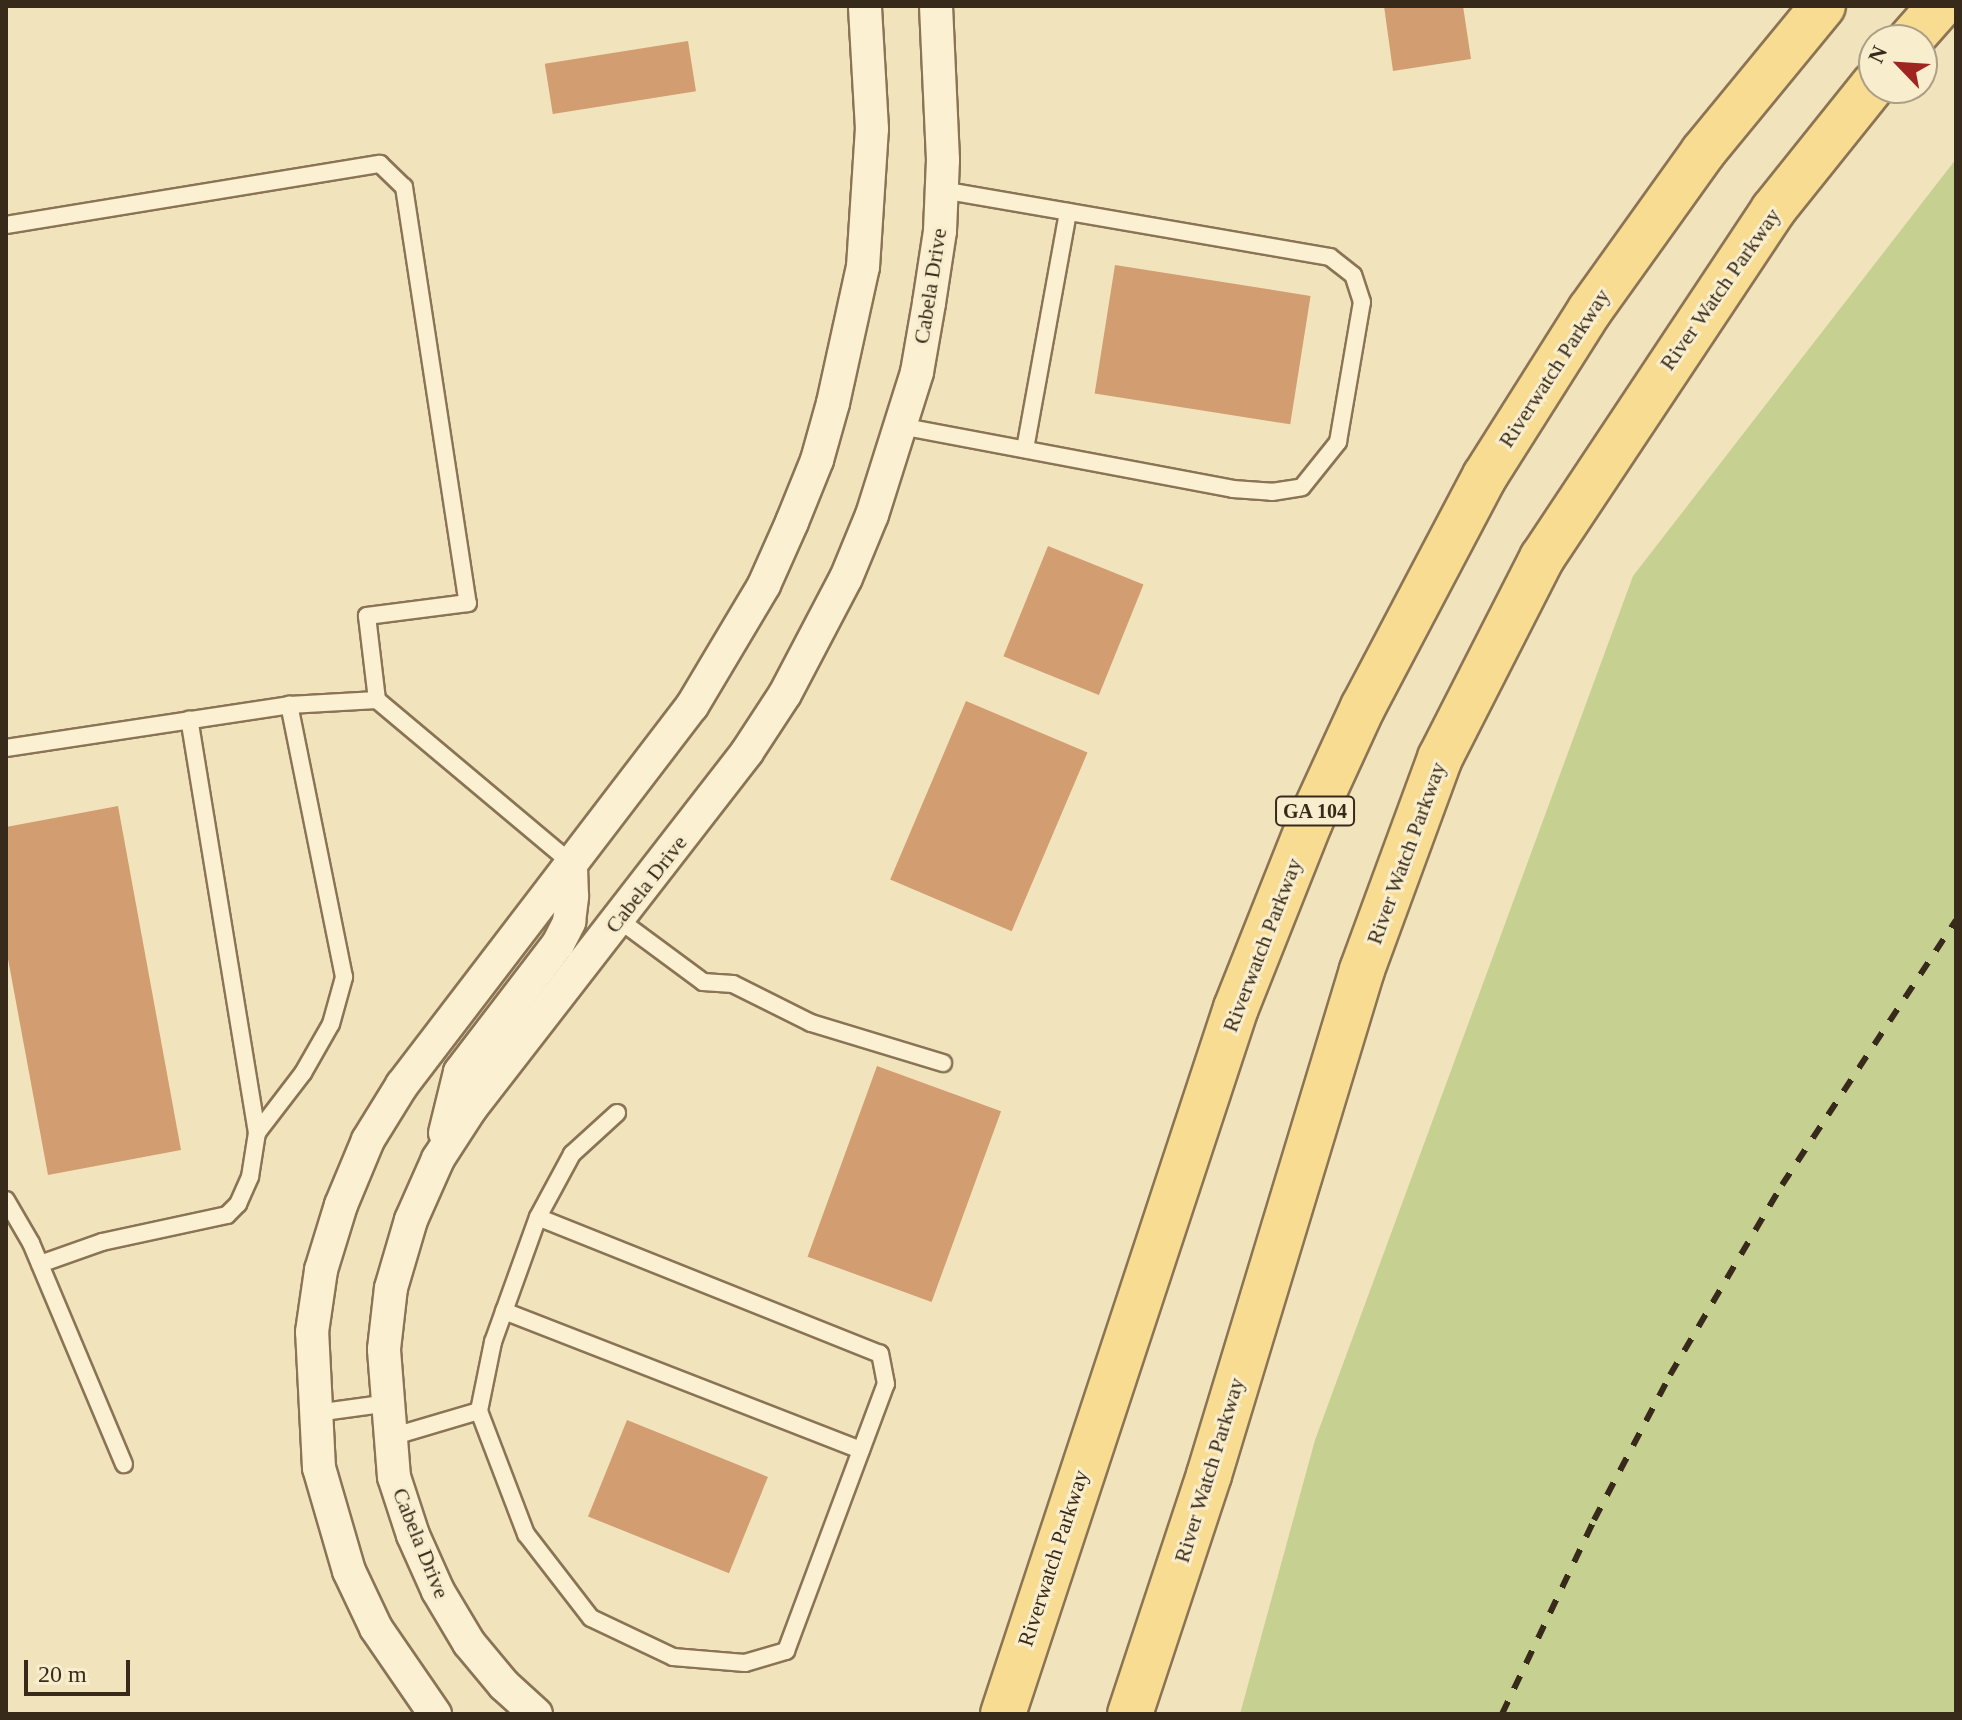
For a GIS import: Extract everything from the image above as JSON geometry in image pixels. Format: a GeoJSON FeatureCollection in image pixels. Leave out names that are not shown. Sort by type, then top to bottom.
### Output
{"type":"FeatureCollection","features":[{"type":"Feature","properties":{"kind":"main road","name":"Riverwatch Parkway"},"geometry":{"type":"LineString","coordinates":[[1003,1714],[1236,1008],[1310,822],[1363,707],[1485,476],[1590,310],[1703,152],[1823,6]]}},
{"type":"Feature","properties":{"kind":"main road"},"geometry":{"type":"LineString","coordinates":[[1924,24],[1940,6]]}},
{"type":"Feature","properties":{"kind":"main road","name":"River Watch Parkway"},"geometry":{"type":"LineString","coordinates":[[1130,1714],[1209,1475],[1362,970],[1440,758],[1542,558],[1773,210],[1858,104]]}},
{"type":"Feature","properties":{"kind":"main road"},"geometry":{"type":"LineString","coordinates":[[988,1714],[1024,1649]]}},
{"type":"Feature","properties":{"kind":"street"},"geometry":{"type":"LineString","coordinates":[[435,1714],[376,1628],[349,1571],[319,1468],[312,1332],[321,1270],[341,1205],[368,1140],[402,1085],[692,706],[764,585],[817,460],[852,330],[863,267],[872,129],[865,6]]}},
{"type":"Feature","properties":{"kind":"street","name":"Cabela Drive"},"geometry":{"type":"LineString","coordinates":[[536,1714],[504,1685],[469,1643],[438,1591],[413,1535],[394,1477],[384,1349],[391,1288],[411,1220],[438,1159],[471,1108],[747,752],[785,694],[846,578],[872,515],[917,372],[927,317],[940,231],[942,190],[942,91],[936,6]]}},
{"type":"Feature","properties":{"kind":"street"},"geometry":{"type":"LineString","coordinates":[[438,1159],[460,1072],[558,944],[569,922],[571,863]]}},
{"type":"Feature","properties":{"kind":"lane"},"geometry":{"type":"LineString","coordinates":[[6,225],[380,164],[404,187],[468,603],[367,616],[377,700],[571,863]]}},
{"type":"Feature","properties":{"kind":"lane"},"geometry":{"type":"LineString","coordinates":[[900,426],[1233,489],[1272,492],[1302,487],[1338,442],[1362,302],[1353,275],[1330,257],[942,190]]}},
{"type":"Feature","properties":{"kind":"lane"},"geometry":{"type":"LineString","coordinates":[[1025,449],[1068,212]]}},
{"type":"Feature","properties":{"kind":"lane"},"geometry":{"type":"LineString","coordinates":[[6,748],[289,705],[377,700]]}},
{"type":"Feature","properties":{"kind":"lane"},"geometry":{"type":"LineString","coordinates":[[257,1133],[303,1073],[331,1024],[344,977],[289,705]]}},
{"type":"Feature","properties":{"kind":"lane"},"geometry":{"type":"LineString","coordinates":[[40,1264],[102,1242],[227,1215],[238,1204],[250,1177],[257,1133],[189,720]]}},
{"type":"Feature","properties":{"kind":"lane"},"geometry":{"type":"LineString","coordinates":[[618,919],[703,982],[733,984],[811,1023],[943,1063]]}},
{"type":"Feature","properties":{"kind":"lane"},"geometry":{"type":"LineString","coordinates":[[538,1217],[880,1354],[886,1384],[786,1651],[745,1663],[673,1657],[591,1618],[526,1534],[479,1411],[493,1342],[538,1217],[572,1154],[617,1113]]}},
{"type":"Feature","properties":{"kind":"lane"},"geometry":{"type":"LineString","coordinates":[[6,1200],[40,1264],[124,1464]]}},
{"type":"Feature","properties":{"kind":"lane"},"geometry":{"type":"LineString","coordinates":[[504,1311],[861,1450]]}},
{"type":"Feature","properties":{"kind":"lane"},"geometry":{"type":"LineString","coordinates":[[316,1413],[389,1403]]}},
{"type":"Feature","properties":{"kind":"lane"},"geometry":{"type":"LineString","coordinates":[[391,1437],[479,1411]]}},
{"type":"Feature","properties":{"kind":"green space"},"geometry":{"type":"Polygon","coordinates":[[[1956,159],[1956,1714],[1240,1714],[1315,1440],[1633,576],[1956,159]]]}},
{"type":"Feature","properties":{"kind":"building"},"geometry":{"type":"Polygon","coordinates":[[[1384,6],[1463,6],[1471,59],[1393,71],[1384,6]]]}},
{"type":"Feature","properties":{"kind":"building"},"geometry":{"type":"Polygon","coordinates":[[[688,41],[696,91],[553,114],[545,64],[688,41]]]}},
{"type":"Feature","properties":{"kind":"building"},"geometry":{"type":"Polygon","coordinates":[[[1115,265],[1311,296],[1290,424],[1095,393],[1115,265]]]}},
{"type":"Feature","properties":{"kind":"building"},"geometry":{"type":"Polygon","coordinates":[[[1048,546],[1143,585],[1099,695],[1003,656],[1048,546]]]}},
{"type":"Feature","properties":{"kind":"building"},"geometry":{"type":"Polygon","coordinates":[[[966,701],[1088,753],[1012,931],[890,880],[966,701]]]}},
{"type":"Feature","properties":{"kind":"building"},"geometry":{"type":"Polygon","coordinates":[[[118,806],[181,1150],[48,1175],[6,948],[6,827],[118,806]]]}},
{"type":"Feature","properties":{"kind":"building"},"geometry":{"type":"Polygon","coordinates":[[[877,1066],[1001,1111],[932,1302],[808,1257],[877,1066]]]}},
{"type":"Feature","properties":{"kind":"building"},"geometry":{"type":"Polygon","coordinates":[[[627,1420],[768,1477],[729,1573],[588,1516],[627,1420]]]}},
{"type":"Feature","properties":{"kind":"railway"},"geometry":{"type":"LineString","coordinates":[[1502,1714],[1594,1520],[1670,1375],[1782,1185],[1956,920]]}}]}
